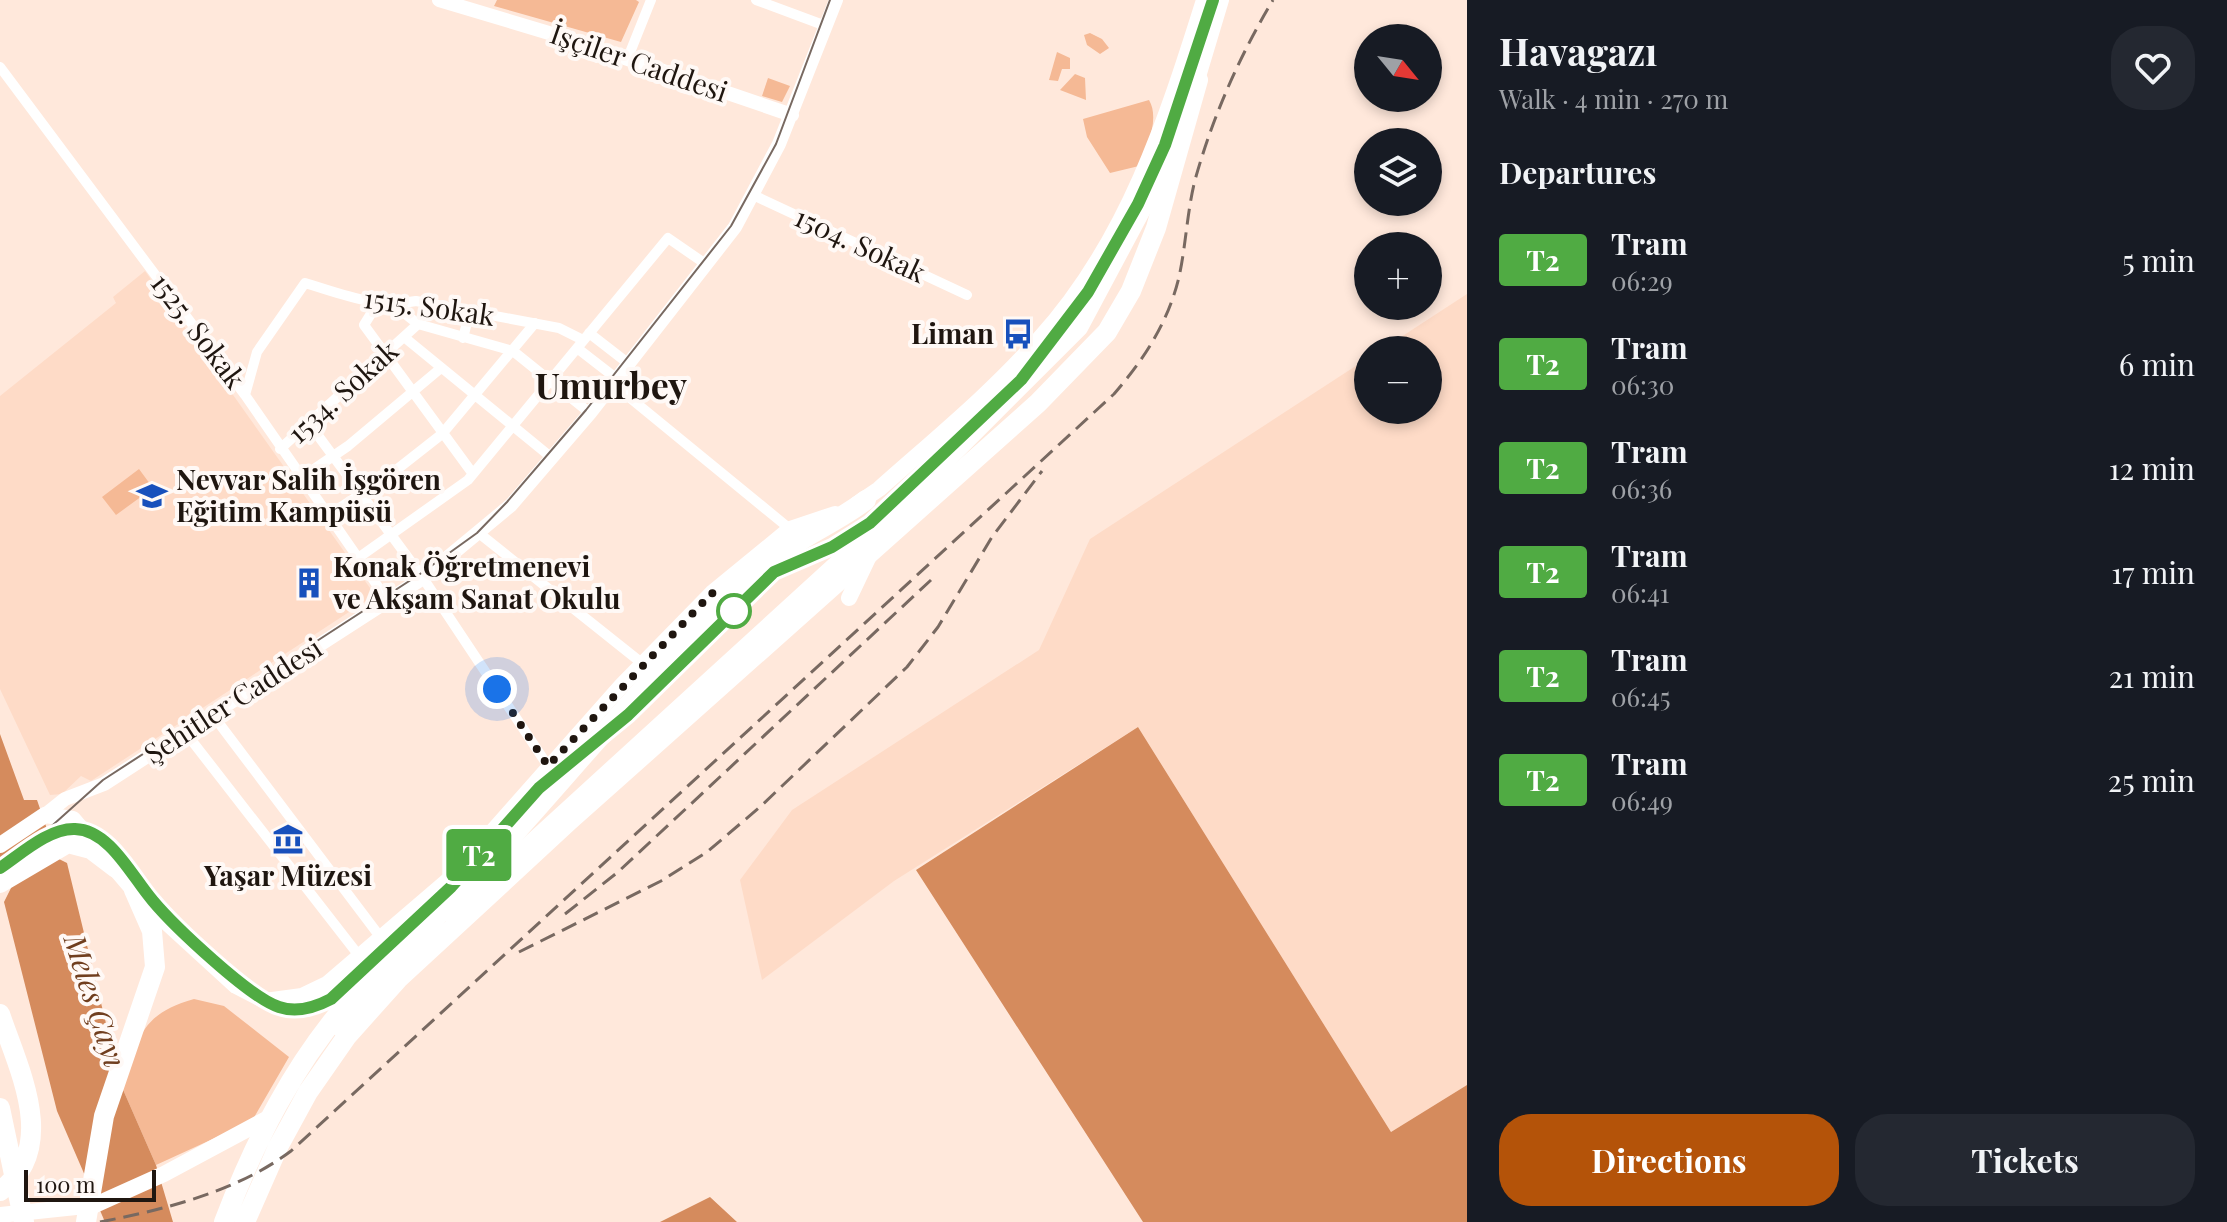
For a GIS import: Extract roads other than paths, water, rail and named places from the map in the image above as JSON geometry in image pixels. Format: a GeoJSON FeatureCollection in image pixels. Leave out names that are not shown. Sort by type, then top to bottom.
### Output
{"type":"FeatureCollection","features":[{"type":"Feature","properties":{"kind":"highway"},"geometry":{"type":"LineString","coordinates":[[245,1222],[278,1147],[308,1092],[347,1036],[398,979],[569,821],[1038,403],[1107,332],[1131,291],[1156,228],[1198,80]]}},
{"type":"Feature","properties":{"kind":"highway"},"geometry":{"type":"LineString","coordinates":[[224,1222],[267,1123],[332,1022],[389,960],[456,897],[682,648],[779,556],[866,500]]}},
{"type":"Feature","properties":{"kind":"highway"},"geometry":{"type":"LineString","coordinates":[[4,881],[68,843],[83,845],[116,868]]}},
{"type":"Feature","properties":{"kind":"highway"},"geometry":{"type":"LineString","coordinates":[[90,1213],[104,1116],[155,967],[155,948],[147,917],[134,890]]}},
{"type":"Feature","properties":{"kind":"highway"},"geometry":{"type":"LineString","coordinates":[[0,1014],[30,1112],[30,1149],[23,1166],[0,1191]]}},
{"type":"Feature","properties":{"kind":"highway"},"geometry":{"type":"LineString","coordinates":[[0,1108],[24,1222]]}},
{"type":"Feature","properties":{"kind":"highway"},"geometry":{"type":"LineString","coordinates":[[0,1172],[10,1222]]}},
{"type":"Feature","properties":{"kind":"main road"},"geometry":{"type":"LineString","coordinates":[[45,815],[65,815],[81,823],[134,890],[221,973],[249,995],[265,1001],[302,996],[327,984],[453,876],[548,766],[712,593],[790,529],[866,500],[1018,361],[1057,318],[1091,270],[1149,163],[1204,0]]}},
{"type":"Feature","properties":{"kind":"main road"},"geometry":{"type":"LineString","coordinates":[[0,1215],[90,1213],[277,1112],[333,1035],[411,953],[976,434],[1080,328],[1144,208],[1198,80],[1221,0]]}},
{"type":"Feature","properties":{"kind":"main road"},"geometry":{"type":"LineString","coordinates":[[849,598],[889,516]]}},
{"type":"Feature","properties":{"kind":"main road","name":"Şehitler Caddesi"},"geometry":{"type":"LineString","coordinates":[[0,845],[45,815]]}},
{"type":"Feature","properties":{"kind":"street","name":"İşçiler Caddesi"},"geometry":{"type":"LineString","coordinates":[[439,0],[792,115]]}},
{"type":"Feature","properties":{"kind":"street"},"geometry":{"type":"LineString","coordinates":[[627,60],[651,0]]}},
{"type":"Feature","properties":{"kind":"street"},"geometry":{"type":"LineString","coordinates":[[756,0],[826,26]]}},
{"type":"Feature","properties":{"kind":"street","name":"Şehitler Caddesi"},"geometry":{"type":"LineString","coordinates":[[45,815],[65,799],[100,786],[388,601],[480,534],[590,413],[707,265],[753,195],[792,115],[836,0]]}},
{"type":"Feature","properties":{"kind":"street","name":"1525. Sokak"},"geometry":{"type":"LineString","coordinates":[[0,67],[245,395],[388,601]]}},
{"type":"Feature","properties":{"kind":"street","name":"1504. Sokak"},"geometry":{"type":"LineString","coordinates":[[753,195],[967,295]]}},
{"type":"Feature","properties":{"kind":"street"},"geometry":{"type":"LineString","coordinates":[[358,558],[473,474],[668,238],[707,265]]}},
{"type":"Feature","properties":{"kind":"street","name":"1515. Sokak"},"geometry":{"type":"LineString","coordinates":[[245,395],[257,352],[305,283],[377,304],[416,301],[559,328],[629,364]]}},
{"type":"Feature","properties":{"kind":"street"},"geometry":{"type":"LineString","coordinates":[[377,304],[364,325],[473,474]]}},
{"type":"Feature","properties":{"kind":"street","name":"1534. Sokak"},"geometry":{"type":"LineString","coordinates":[[280,449],[418,324],[394,305]]}},
{"type":"Feature","properties":{"kind":"street"},"geometry":{"type":"LineString","coordinates":[[463,338],[470,311]]}},
{"type":"Feature","properties":{"kind":"street"},"geometry":{"type":"LineString","coordinates":[[327,516],[442,434],[535,323]]}},
{"type":"Feature","properties":{"kind":"street"},"geometry":{"type":"LineString","coordinates":[[418,324],[513,351],[590,413]]}},
{"type":"Feature","properties":{"kind":"street"},"geometry":{"type":"LineString","coordinates":[[404,337],[552,458]]}},
{"type":"Feature","properties":{"kind":"street"},"geometry":{"type":"LineString","coordinates":[[583,340],[615,381],[790,529]]}},
{"type":"Feature","properties":{"kind":"street"},"geometry":{"type":"LineString","coordinates":[[301,478],[333,453],[348,446],[441,368]]}},
{"type":"Feature","properties":{"kind":"street"},"geometry":{"type":"LineString","coordinates":[[308,422],[423,578],[548,766]]}},
{"type":"Feature","properties":{"kind":"street"},"geometry":{"type":"LineString","coordinates":[[480,534],[643,664]]}},
{"type":"Feature","properties":{"kind":"street"},"geometry":{"type":"LineString","coordinates":[[212,714],[381,938]]}},
{"type":"Feature","properties":{"kind":"street"},"geometry":{"type":"LineString","coordinates":[[185,732],[360,957]]}},
{"type":"Feature","properties":{"kind":"water"},"geometry":{"type":"Polygon","coordinates":[[[1138,727],[1391,1132],[1467,1085],[1467,1222],[1143,1222],[916,870],[1138,727]]]}},
{"type":"Feature","properties":{"kind":"water","name":"Meles Çayı"},"geometry":{"type":"Polygon","coordinates":[[[0,734],[24,800],[37,800],[57,858],[67,863],[121,1085],[156,1165],[173,1222],[105,1222],[57,1111],[4,902],[11,888],[0,857],[0,734]]]}},
{"type":"Feature","properties":{"kind":"water"},"geometry":{"type":"Polygon","coordinates":[[[710,1197],[737,1222],[660,1222],[710,1197]]]}},
{"type":"Feature","properties":{"kind":"tram line"},"geometry":{"type":"LineString","coordinates":[[45,832],[103,780],[420,574],[477,533],[507,502],[586,410],[731,226],[776,144],[830,0]]}},
{"type":"Feature","properties":{"kind":"tram line"},"geometry":{"type":"LineString","coordinates":[[0,868],[55,833],[75,829],[88,831],[110,846],[177,927],[250,990],[266,1001],[292,1010],[312,1007],[331,999],[451,887],[539,788],[628,715],[774,572],[846,539],[880,515],[1014,385],[1074,311],[1125,231],[1172,126],[1213,0]]}},
{"type":"Feature","properties":{"kind":"tram line","name":"T2"},"geometry":{"type":"LineString","coordinates":[[0,868],[55,833],[78,829],[96,834],[165,914],[265,1001],[290,1010],[319,1006],[331,999],[451,887],[539,788],[562,766],[628,715],[774,572],[802,557],[832,547],[889,508],[962,440],[1044,354],[1088,292],[1154,172],[1213,0]]}},
{"type":"Feature","properties":{"kind":"railway"},"geometry":{"type":"LineString","coordinates":[[100,1222],[200,1197],[247,1178],[291,1151],[1114,394],[1145,354],[1162,325],[1179,277],[1195,180],[1210,133],[1238,65],[1273,0]]}},
{"type":"Feature","properties":{"kind":"railway"},"geometry":{"type":"LineString","coordinates":[[519,952],[661,881],[707,852],[760,807],[907,667],[938,627],[992,537],[1042,471]]}},
{"type":"Feature","properties":{"kind":"railway"},"geometry":{"type":"LineString","coordinates":[[565,914],[618,872],[931,580]]}},
{"type":"Feature","properties":{"kind":"place","name":"Liman"},"geometry":{"type":"Point","coordinates":[1018,334]}},
{"type":"Feature","properties":{"kind":"place","name":"Nevvar Salih İşgören Eğitim Kampüsü"},"geometry":{"type":"Point","coordinates":[152,496]}},
{"type":"Feature","properties":{"kind":"place","name":"Konak Öğretmenevi ve Akşam Sanat Okulu"},"geometry":{"type":"Point","coordinates":[309,583]}},
{"type":"Feature","properties":{"kind":"place","name":"Yaşar Müzesi"},"geometry":{"type":"Point","coordinates":[288,839]}},
{"type":"Feature","properties":{"kind":"district","name":"Umurbey"},"geometry":{"type":"Point","coordinates":[611,386]}}]}
